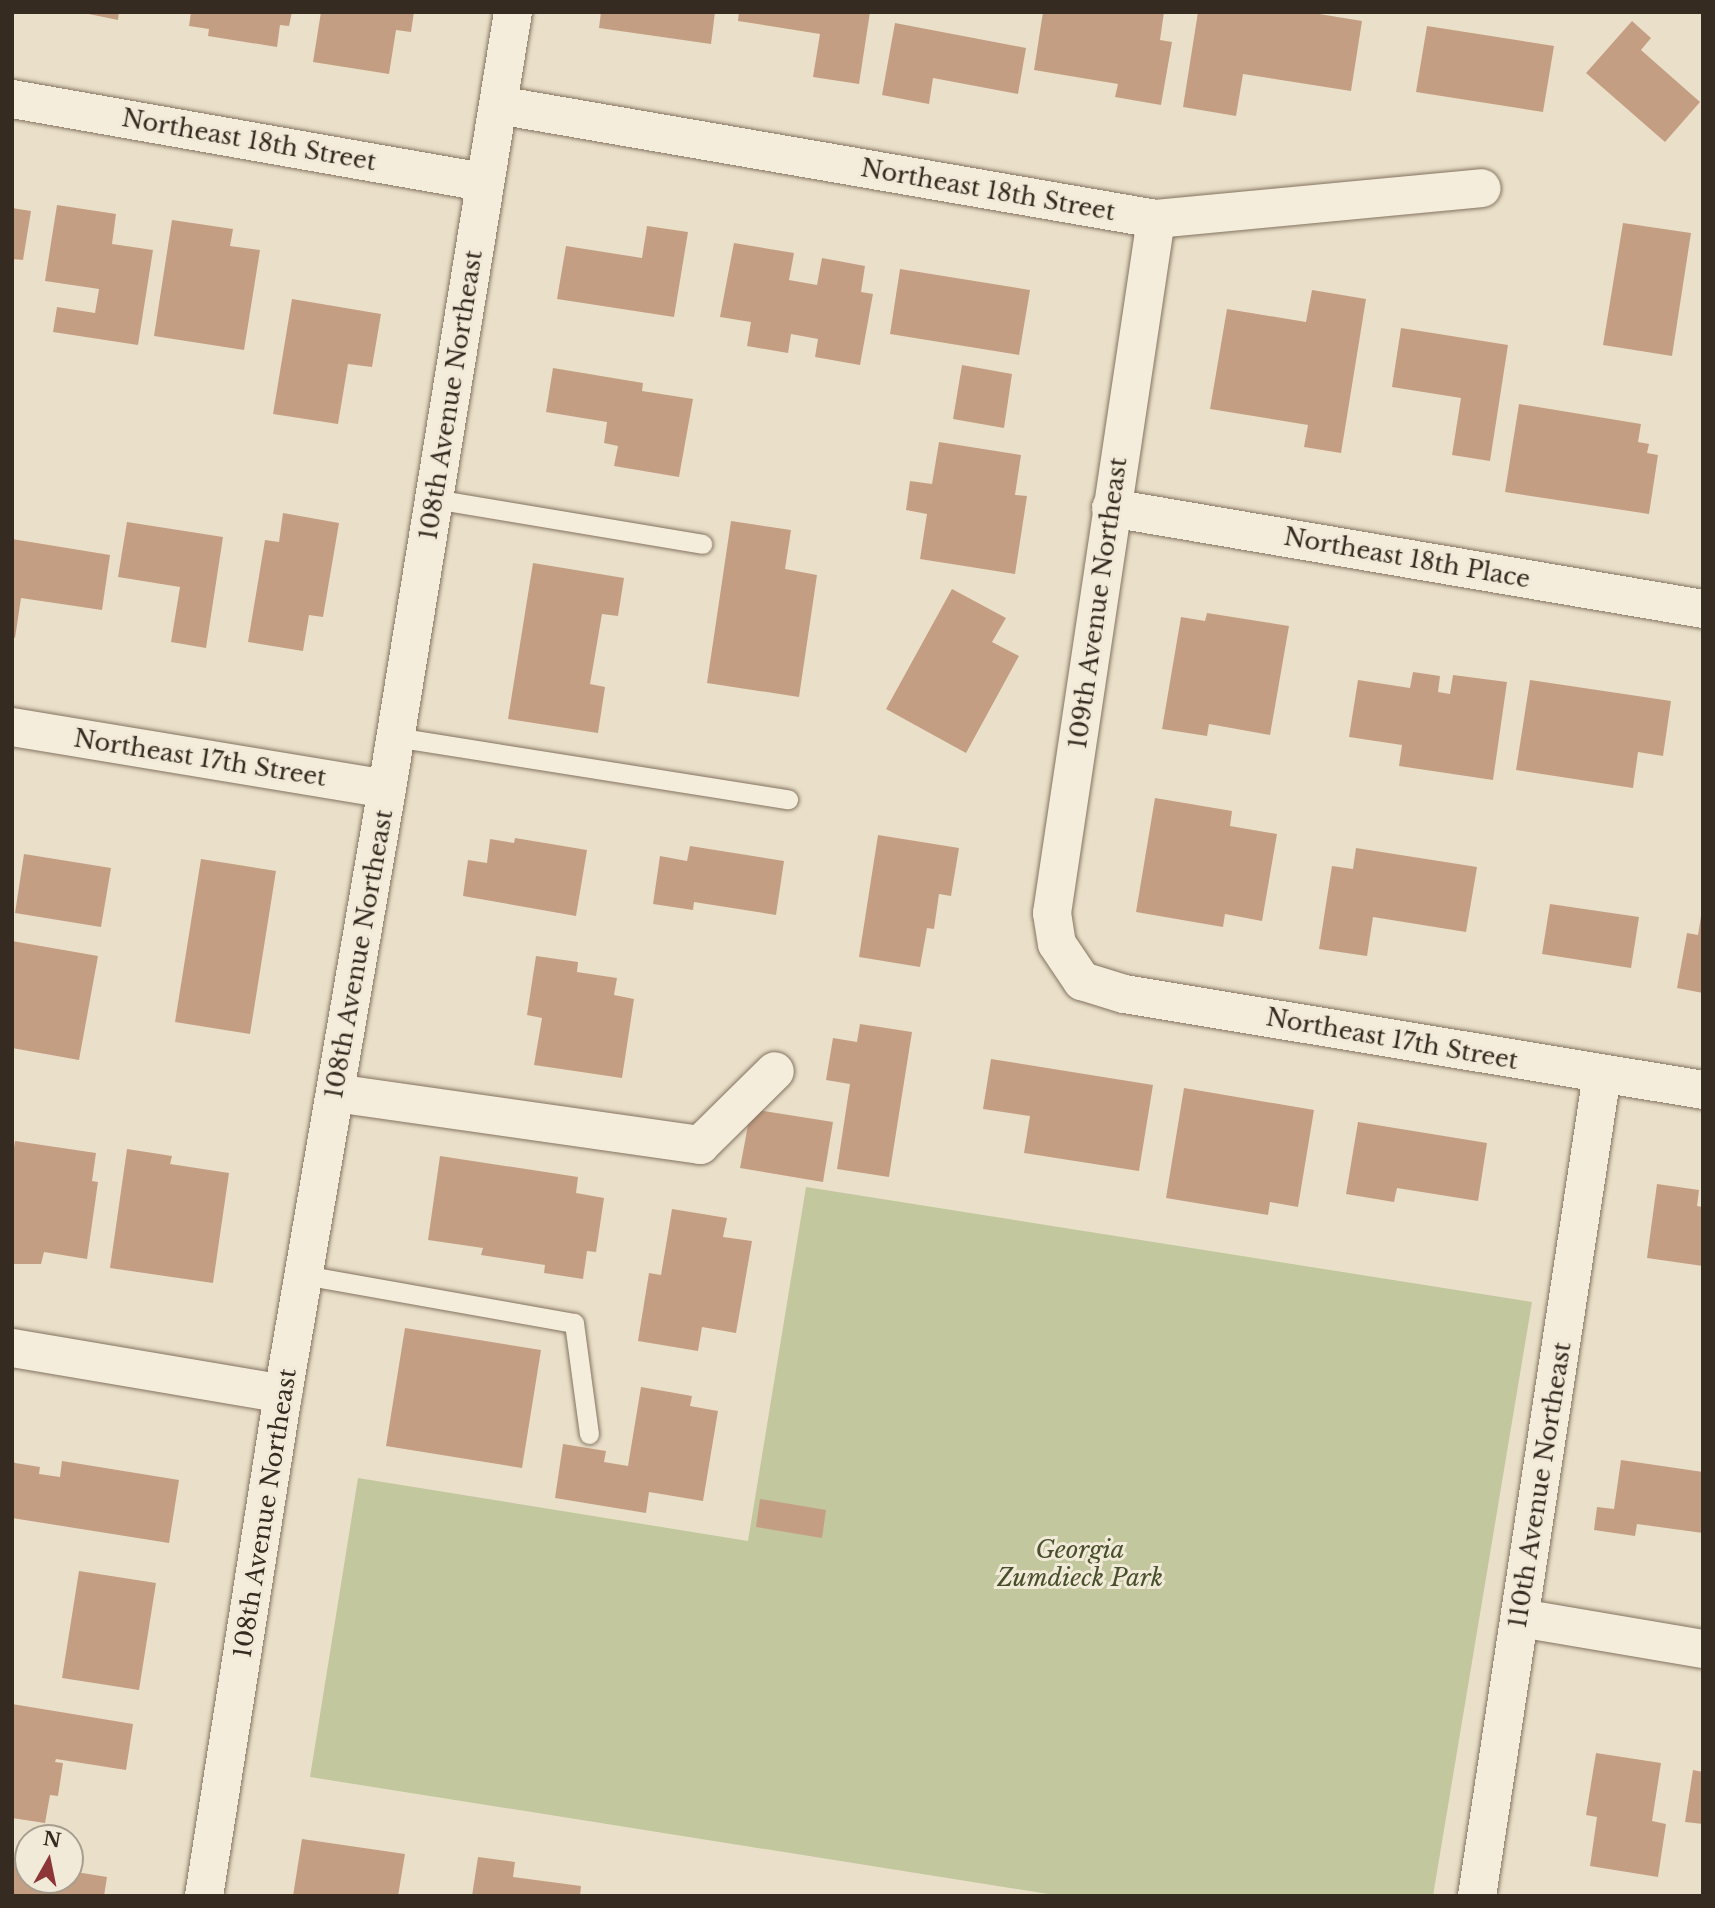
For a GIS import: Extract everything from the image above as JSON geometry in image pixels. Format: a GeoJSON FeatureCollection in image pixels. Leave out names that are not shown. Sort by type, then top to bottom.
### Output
{"type":"FeatureCollection","features":[{"type":"Feature","properties":{"kind":"street","name":"108th Avenue Northeast"},"geometry":{"type":"LineString","coordinates":[[204,1896],[283,1394],[387,789],[513,12]]}},
{"type":"Feature","properties":{"kind":"street","name":"Northeast 18th Street"},"geometry":{"type":"LineString","coordinates":[[12,99],[485,182]]}},
{"type":"Feature","properties":{"kind":"street","name":"Northeast 18th Street"},"geometry":{"type":"LineString","coordinates":[[498,105],[1156,219],[1482,188]]}},
{"type":"Feature","properties":{"kind":"street","name":"109th Avenue Northeast"},"geometry":{"type":"LineString","coordinates":[[1082,981],[1057,944],[1052,913],[1156,219]]}},
{"type":"Feature","properties":{"kind":"street","name":"Northeast 18th Place"},"geometry":{"type":"LineString","coordinates":[[1111,508],[1703,609]]}},
{"type":"Feature","properties":{"kind":"street","name":"Northeast 17th Street"},"geometry":{"type":"LineString","coordinates":[[12,727],[387,789]]}},
{"type":"Feature","properties":{"kind":"street","name":"Northeast 17th Street"},"geometry":{"type":"LineString","coordinates":[[1082,981],[1124,993],[1703,1090]]}},
{"type":"Feature","properties":{"kind":"street"},"geometry":{"type":"LineString","coordinates":[[335,1093],[700,1145],[775,1071]]}},
{"type":"Feature","properties":{"kind":"street","name":"110th Avenue Northeast"},"geometry":{"type":"LineString","coordinates":[[1477,1896],[1602,1074]]}},
{"type":"Feature","properties":{"kind":"street"},"geometry":{"type":"LineString","coordinates":[[12,1348],[283,1394]]}},
{"type":"Feature","properties":{"kind":"street"},"geometry":{"type":"LineString","coordinates":[[1520,1618],[1703,1649]]}},
{"type":"Feature","properties":{"kind":"lane"},"geometry":{"type":"LineString","coordinates":[[434,499],[702,544]]}},
{"type":"Feature","properties":{"kind":"lane"},"geometry":{"type":"LineString","coordinates":[[395,737],[788,799]]}},
{"type":"Feature","properties":{"kind":"lane"},"geometry":{"type":"LineString","coordinates":[[304,1275],[574,1323],[589,1434]]}},
{"type":"Feature","properties":{"kind":"green space","name":"Georgia Zumdieck Park"},"geometry":{"type":"Polygon","coordinates":[[[806,1187],[1532,1302],[1433,1896],[1061,1896],[310,1777],[358,1478],[748,1541],[806,1187]]]}},
{"type":"Feature","properties":{"kind":"building"},"geometry":{"type":"Polygon","coordinates":[[[79,12],[119,12],[118,20],[79,12]]]}},
{"type":"Feature","properties":{"kind":"building"},"geometry":{"type":"Polygon","coordinates":[[[191,12],[292,12],[289,26],[280,25],[277,47],[208,36],[209,29],[189,26],[191,12]]]}},
{"type":"Feature","properties":{"kind":"building"},"geometry":{"type":"Polygon","coordinates":[[[321,12],[414,12],[411,32],[396,30],[389,74],[313,62],[321,12]]]}},
{"type":"Feature","properties":{"kind":"building"},"geometry":{"type":"Polygon","coordinates":[[[601,12],[715,12],[711,44],[599,28],[601,12]]]}},
{"type":"Feature","properties":{"kind":"building"},"geometry":{"type":"Polygon","coordinates":[[[739,12],[870,12],[859,84],[813,77],[820,34],[738,21],[739,12]]]}},
{"type":"Feature","properties":{"kind":"building"},"geometry":{"type":"Polygon","coordinates":[[[1043,12],[1164,12],[1160,40],[1172,42],[1161,105],[1115,97],[1118,84],[1034,70],[1043,12]]]}},
{"type":"Feature","properties":{"kind":"building"},"geometry":{"type":"Polygon","coordinates":[[[1198,12],[1307,12],[1362,21],[1351,91],[1243,74],[1236,116],[1183,107],[1198,12]]]}},
{"type":"Feature","properties":{"kind":"building"},"geometry":{"type":"Polygon","coordinates":[[[1632,21],[1651,38],[1641,50],[1700,102],[1665,142],[1586,73],[1632,21]]]}},
{"type":"Feature","properties":{"kind":"building"},"geometry":{"type":"Polygon","coordinates":[[[895,23],[1026,48],[1018,94],[933,78],[929,104],[882,95],[895,23]]]}},
{"type":"Feature","properties":{"kind":"building"},"geometry":{"type":"Polygon","coordinates":[[[1427,26],[1554,46],[1543,112],[1416,92],[1427,26]]]}},
{"type":"Feature","properties":{"kind":"building"},"geometry":{"type":"Polygon","coordinates":[[[57,205],[116,214],[112,244],[153,250],[138,345],[53,332],[57,307],[95,313],[99,289],[45,281],[57,205]]]}},
{"type":"Feature","properties":{"kind":"building"},"geometry":{"type":"Polygon","coordinates":[[[12,208],[31,211],[23,260],[12,259],[12,208]]]}},
{"type":"Feature","properties":{"kind":"building"},"geometry":{"type":"Polygon","coordinates":[[[172,220],[233,229],[230,246],[260,250],[244,350],[154,336],[172,220]]]}},
{"type":"Feature","properties":{"kind":"building"},"geometry":{"type":"Polygon","coordinates":[[[1623,223],[1691,233],[1672,356],[1603,345],[1623,223]]]}},
{"type":"Feature","properties":{"kind":"building"},"geometry":{"type":"Polygon","coordinates":[[[647,226],[688,232],[674,317],[557,299],[566,246],[642,258],[647,226]]]}},
{"type":"Feature","properties":{"kind":"building"},"geometry":{"type":"Polygon","coordinates":[[[734,243],[794,253],[789,280],[817,285],[822,258],[865,266],[861,292],[873,294],[860,365],[815,357],[818,339],[791,334],[788,353],[747,346],[751,322],[720,317],[734,243]]]}},
{"type":"Feature","properties":{"kind":"building"},"geometry":{"type":"Polygon","coordinates":[[[900,269],[1030,290],[1019,355],[890,334],[900,269]]]}},
{"type":"Feature","properties":{"kind":"building"},"geometry":{"type":"Polygon","coordinates":[[[1312,290],[1366,299],[1341,453],[1304,447],[1308,425],[1210,409],[1227,309],[1306,322],[1312,290]]]}},
{"type":"Feature","properties":{"kind":"building"},"geometry":{"type":"Polygon","coordinates":[[[292,299],[381,314],[372,367],[348,364],[338,424],[273,414],[292,299]]]}},
{"type":"Feature","properties":{"kind":"building"},"geometry":{"type":"Polygon","coordinates":[[[1401,328],[1508,345],[1490,461],[1452,455],[1461,398],[1392,387],[1401,328]]]}},
{"type":"Feature","properties":{"kind":"building"},"geometry":{"type":"Polygon","coordinates":[[[962,365],[1012,374],[1004,428],[953,419],[962,365]]]}},
{"type":"Feature","properties":{"kind":"building"},"geometry":{"type":"Polygon","coordinates":[[[553,368],[643,383],[642,391],[693,399],[679,477],[614,466],[618,446],[604,443],[607,422],[546,412],[553,368]]]}},
{"type":"Feature","properties":{"kind":"building"},"geometry":{"type":"Polygon","coordinates":[[[1519,404],[1641,424],[1638,442],[1649,444],[1647,453],[1658,455],[1649,514],[1505,492],[1519,404]]]}},
{"type":"Feature","properties":{"kind":"building"},"geometry":{"type":"Polygon","coordinates":[[[939,442],[1021,455],[1015,495],[1027,496],[1015,574],[920,559],[927,514],[906,510],[910,481],[932,484],[939,442]]]}},
{"type":"Feature","properties":{"kind":"building"},"geometry":{"type":"Polygon","coordinates":[[[283,513],[339,523],[323,617],[309,615],[303,651],[248,642],[265,540],[279,542],[283,513]]]}},
{"type":"Feature","properties":{"kind":"building"},"geometry":{"type":"Polygon","coordinates":[[[731,521],[791,530],[785,569],[817,575],[799,697],[707,683],[731,521]]]}},
{"type":"Feature","properties":{"kind":"building"},"geometry":{"type":"Polygon","coordinates":[[[127,522],[223,537],[206,648],[171,642],[180,587],[118,577],[127,522]]]}},
{"type":"Feature","properties":{"kind":"building"},"geometry":{"type":"Polygon","coordinates":[[[12,539],[110,555],[102,610],[21,598],[15,638],[12,637],[12,539]]]}},
{"type":"Feature","properties":{"kind":"building"},"geometry":{"type":"Polygon","coordinates":[[[533,563],[624,578],[618,616],[602,614],[590,684],[605,687],[598,733],[508,719],[533,563]]]}},
{"type":"Feature","properties":{"kind":"building"},"geometry":{"type":"Polygon","coordinates":[[[952,589],[1006,618],[992,642],[1019,656],[966,753],[886,709],[952,589]]]}},
{"type":"Feature","properties":{"kind":"building"},"geometry":{"type":"Polygon","coordinates":[[[1207,613],[1289,626],[1270,735],[1209,724],[1207,736],[1162,729],[1181,617],[1205,621],[1207,613]]]}},
{"type":"Feature","properties":{"kind":"building"},"geometry":{"type":"Polygon","coordinates":[[[1413,672],[1440,676],[1438,692],[1450,694],[1453,675],[1507,682],[1493,780],[1399,766],[1402,745],[1349,737],[1358,680],[1410,688],[1413,672]]]}},
{"type":"Feature","properties":{"kind":"building"},"geometry":{"type":"Polygon","coordinates":[[[1530,680],[1671,701],[1663,756],[1638,752],[1633,788],[1516,770],[1530,680]]]}},
{"type":"Feature","properties":{"kind":"building"},"geometry":{"type":"Polygon","coordinates":[[[1155,798],[1232,811],[1230,826],[1277,834],[1262,921],[1225,914],[1223,927],[1136,912],[1155,798]]]}},
{"type":"Feature","properties":{"kind":"building"},"geometry":{"type":"Polygon","coordinates":[[[878,835],[959,848],[951,896],[939,894],[934,929],[927,928],[920,967],[859,957],[878,835]]]}},
{"type":"Feature","properties":{"kind":"building"},"geometry":{"type":"Polygon","coordinates":[[[515,838],[587,850],[576,916],[463,896],[468,860],[487,863],[490,839],[514,843],[515,838]]]}},
{"type":"Feature","properties":{"kind":"building"},"geometry":{"type":"Polygon","coordinates":[[[690,846],[784,861],[776,915],[694,902],[693,910],[653,904],[660,856],[687,861],[690,846]]]}},
{"type":"Feature","properties":{"kind":"building"},"geometry":{"type":"Polygon","coordinates":[[[1356,848],[1477,867],[1466,932],[1373,917],[1367,956],[1319,949],[1332,866],[1353,869],[1356,848]]]}},
{"type":"Feature","properties":{"kind":"building"},"geometry":{"type":"Polygon","coordinates":[[[24,854],[111,868],[101,927],[15,913],[24,854]]]}},
{"type":"Feature","properties":{"kind":"building"},"geometry":{"type":"Polygon","coordinates":[[[201,859],[276,871],[250,1034],[175,1022],[201,859]]]}},
{"type":"Feature","properties":{"kind":"building"},"geometry":{"type":"Polygon","coordinates":[[[1550,904],[1639,917],[1631,968],[1542,954],[1550,904]]]}},
{"type":"Feature","properties":{"kind":"building"},"geometry":{"type":"Polygon","coordinates":[[[1701,916],[1703,993],[1677,988],[1687,933],[1698,935],[1701,916]]]}},
{"type":"Feature","properties":{"kind":"building"},"geometry":{"type":"Polygon","coordinates":[[[12,941],[98,956],[79,1060],[12,1048],[12,941]]]}},
{"type":"Feature","properties":{"kind":"building"},"geometry":{"type":"Polygon","coordinates":[[[536,956],[578,962],[577,972],[617,978],[614,995],[634,999],[622,1078],[534,1065],[542,1018],[527,1015],[536,956]]]}},
{"type":"Feature","properties":{"kind":"building"},"geometry":{"type":"Polygon","coordinates":[[[860,1024],[912,1032],[889,1177],[837,1169],[850,1084],[826,1080],[833,1038],[857,1042],[860,1024]]]}},
{"type":"Feature","properties":{"kind":"building"},"geometry":{"type":"Polygon","coordinates":[[[991,1059],[1153,1085],[1139,1171],[1024,1153],[1030,1116],[983,1109],[991,1059]]]}},
{"type":"Feature","properties":{"kind":"building"},"geometry":{"type":"Polygon","coordinates":[[[1184,1088],[1314,1110],[1298,1207],[1270,1202],[1268,1215],[1166,1198],[1184,1088]]]}},
{"type":"Feature","properties":{"kind":"building"},"geometry":{"type":"Polygon","coordinates":[[[751,1109],[833,1122],[823,1182],[740,1168],[751,1109]]]}},
{"type":"Feature","properties":{"kind":"building"},"geometry":{"type":"Polygon","coordinates":[[[1358,1122],[1487,1143],[1478,1201],[1397,1188],[1394,1202],[1346,1194],[1358,1122]]]}},
{"type":"Feature","properties":{"kind":"building"},"geometry":{"type":"Polygon","coordinates":[[[15,1141],[96,1153],[92,1181],[98,1182],[87,1259],[44,1252],[41,1264],[12,1264],[12,1161],[15,1141]]]}},
{"type":"Feature","properties":{"kind":"building"},"geometry":{"type":"Polygon","coordinates":[[[127,1149],[172,1156],[170,1164],[229,1173],[213,1283],[110,1268],[127,1149]]]}},
{"type":"Feature","properties":{"kind":"building"},"geometry":{"type":"Polygon","coordinates":[[[440,1156],[578,1177],[576,1193],[604,1198],[596,1252],[587,1251],[583,1279],[544,1273],[545,1265],[481,1255],[483,1248],[428,1240],[440,1156]]]}},
{"type":"Feature","properties":{"kind":"building"},"geometry":{"type":"Polygon","coordinates":[[[1657,1184],[1699,1190],[1697,1206],[1703,1207],[1703,1266],[1647,1258],[1657,1184]]]}},
{"type":"Feature","properties":{"kind":"building"},"geometry":{"type":"Polygon","coordinates":[[[672,1209],[727,1218],[723,1237],[752,1241],[736,1333],[702,1327],[698,1351],[638,1341],[649,1273],[661,1275],[672,1209]]]}},
{"type":"Feature","properties":{"kind":"building"},"geometry":{"type":"Polygon","coordinates":[[[405,1328],[541,1350],[522,1468],[386,1446],[405,1328]]]}},
{"type":"Feature","properties":{"kind":"building"},"geometry":{"type":"Polygon","coordinates":[[[641,1387],[692,1396],[690,1406],[718,1411],[703,1501],[649,1492],[646,1513],[555,1498],[563,1444],[606,1451],[604,1462],[628,1466],[641,1387]]]}},
{"type":"Feature","properties":{"kind":"building"},"geometry":{"type":"Polygon","coordinates":[[[12,1459],[15,1463],[40,1467],[39,1474],[60,1477],[62,1461],[179,1480],[169,1543],[12,1518],[12,1459]]]}},
{"type":"Feature","properties":{"kind":"building"},"geometry":{"type":"Polygon","coordinates":[[[1621,1460],[1703,1472],[1703,1533],[1637,1524],[1635,1536],[1594,1530],[1597,1507],[1614,1509],[1621,1460]]]}},
{"type":"Feature","properties":{"kind":"building"},"geometry":{"type":"Polygon","coordinates":[[[760,1499],[826,1510],[822,1538],[756,1527],[760,1499]]]}},
{"type":"Feature","properties":{"kind":"building"},"geometry":{"type":"Polygon","coordinates":[[[79,1571],[156,1583],[139,1690],[62,1678],[79,1571]]]}},
{"type":"Feature","properties":{"kind":"building"},"geometry":{"type":"Polygon","coordinates":[[[12,1704],[133,1724],[126,1770],[56,1759],[55,1762],[63,1763],[58,1796],[50,1795],[45,1823],[12,1818],[12,1704]]]}},
{"type":"Feature","properties":{"kind":"building"},"geometry":{"type":"Polygon","coordinates":[[[1596,1753],[1661,1763],[1652,1821],[1666,1824],[1658,1877],[1590,1866],[1597,1817],[1586,1815],[1596,1753]]]}},
{"type":"Feature","properties":{"kind":"building"},"geometry":{"type":"Polygon","coordinates":[[[1693,1770],[1703,1772],[1703,1824],[1685,1822],[1693,1770]]]}},
{"type":"Feature","properties":{"kind":"building"},"geometry":{"type":"Polygon","coordinates":[[[302,1839],[405,1854],[398,1896],[293,1896],[302,1839]]]}},
{"type":"Feature","properties":{"kind":"building"},"geometry":{"type":"Polygon","coordinates":[[[478,1857],[515,1862],[513,1877],[581,1886],[580,1896],[472,1896],[478,1857]]]}},
{"type":"Feature","properties":{"kind":"building"},"geometry":{"type":"Polygon","coordinates":[[[12,1862],[14,1894],[84,1894],[84,1873],[107,1877],[104,1896],[12,1896],[12,1862]]]}}]}
